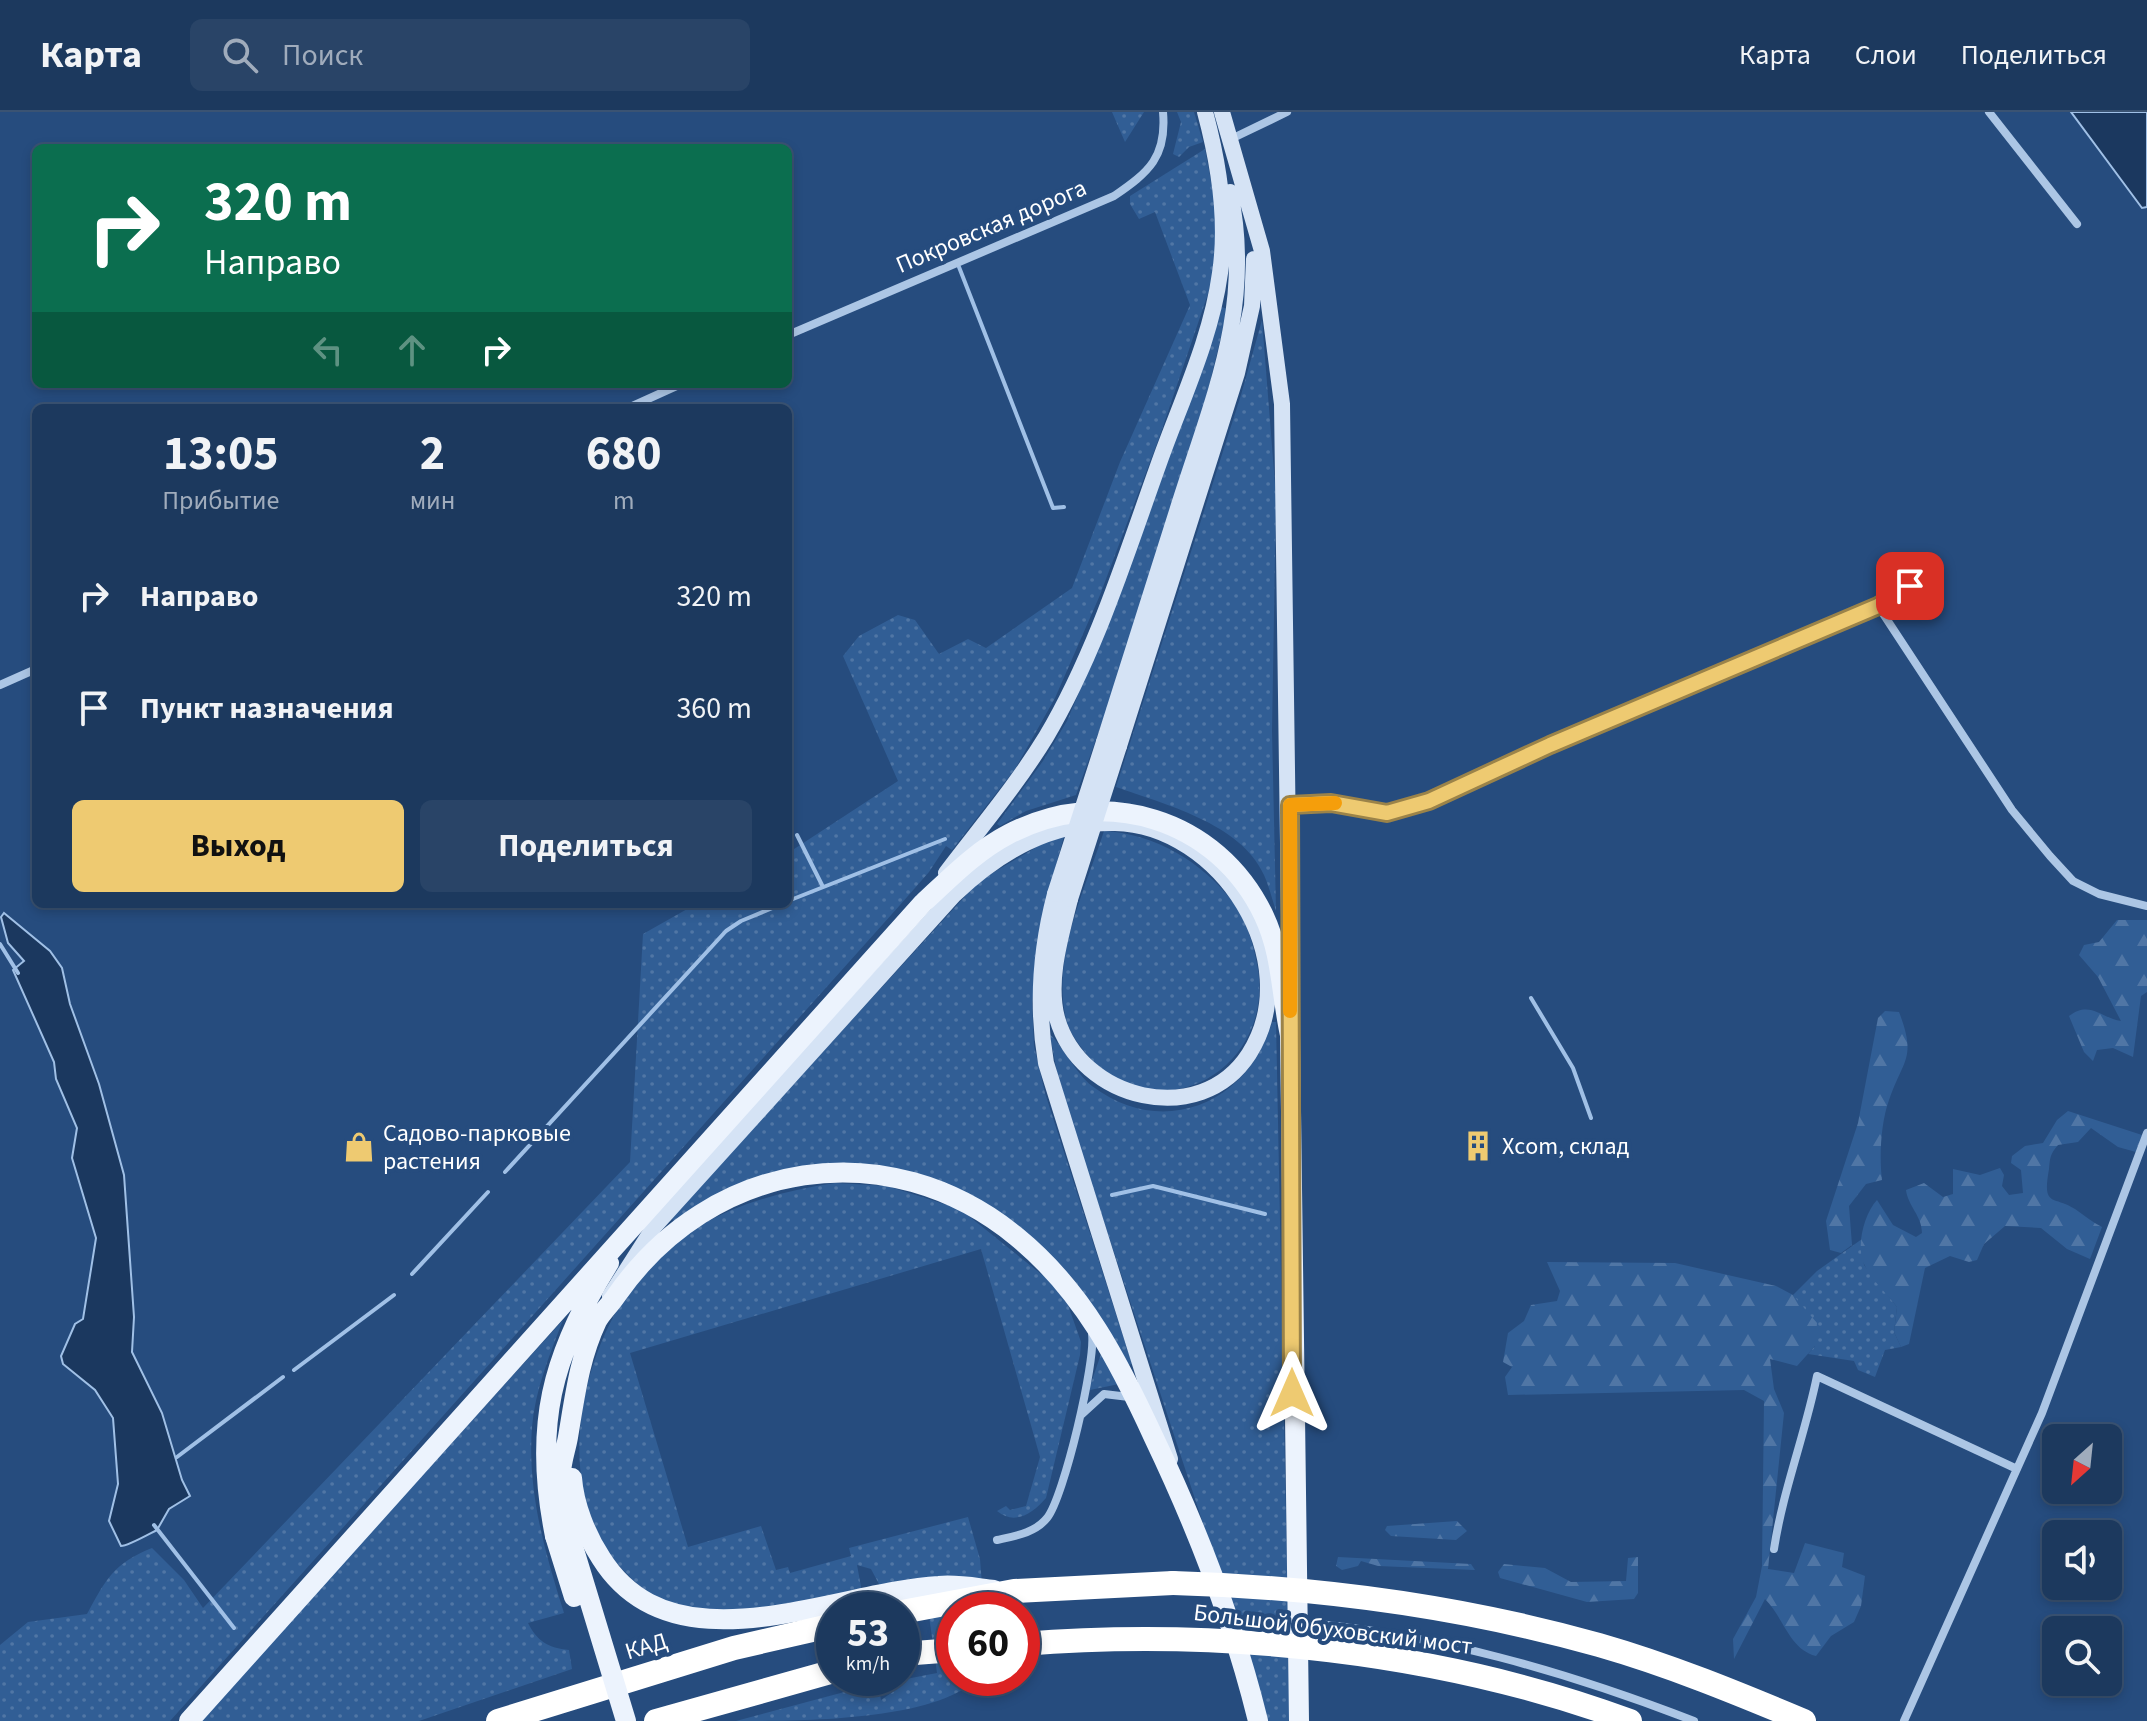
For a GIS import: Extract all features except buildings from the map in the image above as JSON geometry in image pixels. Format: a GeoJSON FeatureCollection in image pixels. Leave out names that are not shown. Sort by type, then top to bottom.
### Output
{"type":"FeatureCollection","features":[{"type":"Feature","properties":{"kind":"highway","name":"Большой Обуховский мост"},"geometry":{"type":"LineString","coordinates":[[920,1609],[1014,1591],[1121,1584],[1255,1586],[1348,1595],[1479,1615],[1662,1665],[1804,1721]]}},
{"type":"Feature","properties":{"kind":"highway","name":"КАД"},"geometry":{"type":"LineString","coordinates":[[498,1721],[734,1648],[816,1629]]}},
{"type":"Feature","properties":{"kind":"highway","name":"Большой Обуховский мост"},"geometry":{"type":"LineString","coordinates":[[1040,1643],[1162,1638],[1264,1644],[1370,1657],[1471,1673],[1583,1704],[1630,1721]]}},
{"type":"Feature","properties":{"kind":"highway"},"geometry":{"type":"LineString","coordinates":[[656,1721],[816,1675]]}},
{"type":"Feature","properties":{"kind":"main road"},"geometry":{"type":"LineString","coordinates":[[1174,1477],[1165,1434],[1046,1063],[1040,1022],[1040,975],[1111,744],[1232,327],[1239,273],[1237,226],[1224,168],[1215,149],[1205,112]]}},
{"type":"Feature","properties":{"kind":"main road"},"geometry":{"type":"LineString","coordinates":[[1222,112],[1256,228],[1282,404],[1290,805],[1299,1721]]}},
{"type":"Feature","properties":{"kind":"main road"},"geometry":{"type":"LineString","coordinates":[[189,1721],[652,1201],[923,903],[1004,800],[1037,751],[1066,699],[1110,598],[1214,304],[1223,245],[1215,149]]}},
{"type":"Feature","properties":{"kind":"main road"},"geometry":{"type":"LineString","coordinates":[[1111,744],[1237,373],[1254,294],[1256,228]]}},
{"type":"Feature","properties":{"kind":"main road"},"geometry":{"type":"LineString","coordinates":[[923,903],[989,845],[1039,821],[1090,810],[1138,814],[1160,821],[1204,844],[1250,893],[1273,939],[1290,1035]]}},
{"type":"Feature","properties":{"kind":"main road"},"geometry":{"type":"LineString","coordinates":[[612,1721],[561,1533],[561,1474],[576,1376],[598,1319],[619,1276],[654,1227],[943,907],[978,872],[1023,843],[1046,833],[1087,824],[1131,825],[1160,834],[1193,851],[1234,891],[1259,934],[1267,988],[1260,1030],[1239,1066],[1210,1087],[1165,1098],[1127,1092],[1090,1069],[1067,1043],[1055,1005],[1063,897]]}},
{"type":"Feature","properties":{"kind":"main road"},"geometry":{"type":"LineString","coordinates":[[598,1319],[644,1259],[688,1222],[714,1206],[771,1183],[844,1173],[902,1179],[959,1197],[1005,1228],[1070,1287],[1127,1376],[1206,1555],[1258,1721]]}},
{"type":"Feature","properties":{"kind":"main road"},"geometry":{"type":"LineString","coordinates":[[626,1721],[547,1495],[545,1442],[554,1376],[572,1326],[609,1263],[640,1227],[652,1201]]}},
{"type":"Feature","properties":{"kind":"main road"},"geometry":{"type":"LineString","coordinates":[[568,1434],[573,1485],[588,1538],[608,1570],[648,1604],[675,1615],[717,1621],[940,1585],[1014,1591]]}},
{"type":"Feature","properties":{"kind":"street","name":"Покровская дорога"},"geometry":{"type":"LineString","coordinates":[[792,333],[1114,196],[1147,171],[1159,154],[1165,136],[1163,112]]}},
{"type":"Feature","properties":{"kind":"street"},"geometry":{"type":"LineString","coordinates":[[1231,139],[1287,112]]}},
{"type":"Feature","properties":{"kind":"street"},"geometry":{"type":"LineString","coordinates":[[1989,112],[2077,224]]}},
{"type":"Feature","properties":{"kind":"street"},"geometry":{"type":"LineString","coordinates":[[637,404],[672,388]]}},
{"type":"Feature","properties":{"kind":"street"},"geometry":{"type":"LineString","coordinates":[[1290,805],[1331,803],[1387,813],[1429,801],[1550,745],[1878,606],[1910,586]]}},
{"type":"Feature","properties":{"kind":"street"},"geometry":{"type":"LineString","coordinates":[[1878,606],[2012,810],[2050,856],[2073,881],[2099,894],[2147,906]]}},
{"type":"Feature","properties":{"kind":"street"},"geometry":{"type":"LineString","coordinates":[[0,685],[32,671]]}},
{"type":"Feature","properties":{"kind":"street"},"geometry":{"type":"LineString","coordinates":[[1904,1721],[2017,1469],[2073,1335],[2147,1133]]}},
{"type":"Feature","properties":{"kind":"street"},"geometry":{"type":"LineString","coordinates":[[997,1540],[1039,1527],[1056,1503],[1080,1416],[1093,1347],[1085,1310]]}},
{"type":"Feature","properties":{"kind":"street"},"geometry":{"type":"LineString","coordinates":[[1774,1549],[1781,1503],[1793,1476],[1817,1376],[2017,1469]]}},
{"type":"Feature","properties":{"kind":"street"},"geometry":{"type":"LineString","coordinates":[[1080,1416],[1104,1394],[1127,1395],[1142,1409]]}},
{"type":"Feature","properties":{"kind":"street"},"geometry":{"type":"LineString","coordinates":[[1297,1622],[1399,1636],[1521,1662],[1601,1686],[1694,1721]]}},
{"type":"Feature","properties":{"kind":"green space"},"geometry":{"type":"Polygon","coordinates":[[[1112,112],[1144,112],[1125,142],[1112,112]]]}},
{"type":"Feature","properties":{"kind":"green space"},"geometry":{"type":"Polygon","coordinates":[[[1177,112],[1194,112],[1203,142],[1189,147],[1179,157],[1173,154],[1181,122],[1177,112]]]}},
{"type":"Feature","properties":{"kind":"green space"},"geometry":{"type":"Polygon","coordinates":[[[1205,149],[1217,213],[1213,279],[1159,438],[1100,595],[1055,698],[1015,769],[952,850],[946,846],[929,872],[900,905],[170,1721],[0,1721],[0,1645],[28,1622],[87,1614],[112,1574],[128,1560],[152,1548],[184,1580],[203,1608],[630,1162],[643,934],[689,908],[792,908],[792,850],[898,781],[843,656],[859,636],[898,615],[915,620],[939,654],[968,639],[986,648],[1072,588],[1120,462],[1190,305],[1155,212],[1139,219],[1130,204],[1130,196],[1205,149]]]}},
{"type":"Feature","properties":{"kind":"green space"},"geometry":{"type":"Polygon","coordinates":[[[1222,307],[1227,309],[1213,370],[1179,493],[1076,795],[1026,811],[1000,826],[997,824],[1043,761],[1067,721],[1111,616],[1222,307]]]}},
{"type":"Feature","properties":{"kind":"green space"},"geometry":{"type":"Polygon","coordinates":[[[1262,320],[1276,497],[1272,731],[1276,911],[1264,875],[1253,857],[1238,842],[1199,818],[1116,787],[1262,320]]]}},
{"type":"Feature","properties":{"kind":"green space"},"geometry":{"type":"Polygon","coordinates":[[[1104,831],[1123,833],[1159,844],[1192,863],[1221,888],[1238,909],[1245,924],[1257,964],[1259,1002],[1249,1035],[1230,1061],[1205,1080],[1175,1090],[1144,1089],[1113,1077],[1084,1051],[1068,1024],[1062,991],[1067,944],[1104,831]]]}},
{"type":"Feature","properties":{"kind":"green space"},"geometry":{"type":"Polygon","coordinates":[[[1064,836],[1043,913],[1032,1003],[1034,1046],[1045,1093],[1132,1364],[1129,1365],[1075,1281],[1022,1231],[843,1165],[675,1222],[671,1218],[979,881],[1045,842],[1064,836]]]}},
{"type":"Feature","properties":{"kind":"green space"},"geometry":{"type":"Polygon","coordinates":[[[2117,920],[2147,920],[2147,992],[2141,996],[2133,1057],[2113,1048],[2097,1050],[2093,1061],[2084,1052],[2069,1016],[2076,1011],[2089,1010],[2121,1021],[2098,977],[2079,955],[2084,945],[2099,942],[2117,920]]]}},
{"type":"Feature","properties":{"kind":"green space"},"geometry":{"type":"Polygon","coordinates":[[[1885,1011],[1899,1012],[1907,1040],[1906,1058],[1884,1118],[1882,1180],[1866,1184],[1849,1206],[1852,1245],[1841,1253],[1830,1250],[1826,1221],[1858,1123],[1878,1018],[1885,1011]]]}},
{"type":"Feature","properties":{"kind":"green space"},"geometry":{"type":"Polygon","coordinates":[[[1272,1022],[1276,1022],[1290,1721],[1268,1721],[1060,1088],[1050,1035],[1092,1086],[1119,1102],[1147,1110],[1174,1111],[1200,1105],[1224,1092],[1244,1074],[1261,1050],[1272,1022]]]}},
{"type":"Feature","properties":{"kind":"green space"},"geometry":{"type":"Polygon","coordinates":[[[2068,1111],[2142,1135],[2136,1152],[2118,1147],[2091,1128],[2078,1142],[2058,1145],[2052,1154],[2048,1195],[2102,1227],[2090,1259],[2067,1249],[2041,1228],[2005,1226],[1984,1244],[1977,1260],[1969,1262],[1950,1256],[1925,1268],[1909,1344],[1901,1347],[1894,1332],[1897,1307],[1862,1259],[1862,1232],[1872,1206],[1877,1200],[1893,1225],[1916,1237],[1922,1233],[1921,1227],[1906,1190],[1924,1183],[1943,1197],[1953,1194],[1953,1169],[1980,1175],[2000,1168],[2004,1175],[2002,1186],[2009,1195],[2023,1193],[2021,1170],[2011,1163],[2012,1156],[2025,1146],[2043,1143],[2057,1120],[2068,1111]]]}},
{"type":"Feature","properties":{"kind":"green space"},"geometry":{"type":"Polygon","coordinates":[[[835,1183],[887,1186],[960,1209],[1051,1282],[1068,1305],[1081,1342],[1046,1498],[1030,1513],[1017,1517],[997,1511],[1006,1506],[1010,1510],[1026,1506],[1040,1457],[981,1249],[630,1353],[688,1547],[761,1526],[776,1570],[788,1567],[790,1573],[851,1556],[849,1548],[968,1517],[980,1559],[983,1592],[936,1592],[936,1666],[924,1580],[880,1586],[871,1569],[857,1565],[862,1592],[816,1592],[816,1601],[778,1608],[733,1613],[694,1612],[657,1598],[627,1574],[603,1544],[588,1510],[581,1472],[580,1433],[585,1394],[596,1356],[631,1288],[651,1264],[696,1228],[749,1204],[835,1183]]]}},
{"type":"Feature","properties":{"kind":"green space"},"geometry":{"type":"Polygon","coordinates":[[[1862,1239],[1864,1265],[1897,1307],[1894,1332],[1901,1347],[1885,1350],[1875,1377],[1858,1370],[1854,1361],[1808,1354],[1815,1346],[1793,1295],[1817,1271],[1862,1239]]]}},
{"type":"Feature","properties":{"kind":"green space"},"geometry":{"type":"Polygon","coordinates":[[[1547,1262],[1675,1263],[1776,1286],[1793,1295],[1817,1323],[1815,1346],[1797,1366],[1770,1359],[1774,1389],[1784,1413],[1768,1569],[1794,1573],[1805,1543],[1844,1553],[1842,1567],[1865,1576],[1861,1606],[1854,1622],[1831,1636],[1816,1656],[1799,1647],[1765,1599],[1734,1659],[1733,1639],[1756,1597],[1762,1566],[1764,1401],[1744,1390],[1508,1395],[1505,1377],[1512,1367],[1503,1362],[1508,1333],[1524,1321],[1531,1305],[1557,1301],[1560,1291],[1547,1262]]]}},
{"type":"Feature","properties":{"kind":"green space"},"geometry":{"type":"Polygon","coordinates":[[[563,1320],[536,1399],[531,1451],[539,1522],[564,1613],[528,1623],[544,1642],[569,1650],[572,1669],[419,1721],[200,1721],[563,1320]]]}},
{"type":"Feature","properties":{"kind":"green space"},"geometry":{"type":"Polygon","coordinates":[[[1101,1354],[1119,1384],[1090,1390],[1089,1389],[1101,1354]]]}},
{"type":"Feature","properties":{"kind":"green space"},"geometry":{"type":"Polygon","coordinates":[[[1457,1521],[1467,1531],[1456,1540],[1391,1536],[1385,1530],[1387,1526],[1457,1521]]]}},
{"type":"Feature","properties":{"kind":"green space"},"geometry":{"type":"Polygon","coordinates":[[[1338,1557],[1471,1564],[1475,1570],[1378,1566],[1361,1561],[1358,1566],[1342,1570],[1336,1566],[1338,1557]]]}},
{"type":"Feature","properties":{"kind":"green space"},"geometry":{"type":"Polygon","coordinates":[[[1638,1557],[1638,1593],[1634,1599],[1587,1602],[1500,1578],[1498,1572],[1504,1564],[1545,1568],[1571,1582],[1626,1581],[1628,1558],[1638,1557]]]}},
{"type":"Feature","properties":{"kind":"green space"},"geometry":{"type":"Polygon","coordinates":[[[936,1673],[936,1696],[948,1696],[900,1711],[866,1716],[736,1721],[829,1696],[880,1696],[881,1700],[887,1696],[920,1696],[920,1676],[936,1673]]]}},
{"type":"Feature","properties":{"kind":"shaded area"},"geometry":{"type":"Polygon","coordinates":[[[2071,112],[2147,112],[2147,207],[2142,208],[2071,112]]]}},
{"type":"Feature","properties":{"kind":"shaded area"},"geometry":{"type":"Polygon","coordinates":[[[4,913],[50,951],[62,968],[70,1004],[99,1084],[124,1175],[134,1317],[132,1352],[162,1413],[182,1480],[190,1496],[169,1509],[157,1530],[121,1546],[109,1521],[118,1484],[113,1418],[95,1390],[63,1364],[61,1356],[75,1324],[83,1319],[96,1238],[72,1158],[77,1128],[56,1079],[54,1062],[13,970],[24,961],[8,943],[1,917],[4,913]]]}},
{"type":"Feature","properties":{"kind":"waterway"},"geometry":{"type":"LineString","coordinates":[[959,267],[1053,508],[1064,507]]}},
{"type":"Feature","properties":{"kind":"waterway"},"geometry":{"type":"LineString","coordinates":[[797,835],[823,887]]}},
{"type":"Feature","properties":{"kind":"waterway"},"geometry":{"type":"LineString","coordinates":[[792,899],[945,839]]}},
{"type":"Feature","properties":{"kind":"waterway"},"geometry":{"type":"LineString","coordinates":[[505,1172],[726,931],[772,908]]}},
{"type":"Feature","properties":{"kind":"waterway"},"geometry":{"type":"LineString","coordinates":[[0,944],[18,973]]}},
{"type":"Feature","properties":{"kind":"waterway"},"geometry":{"type":"LineString","coordinates":[[1531,998],[1573,1068],[1591,1118]]}},
{"type":"Feature","properties":{"kind":"waterway"},"geometry":{"type":"LineString","coordinates":[[1112,1195],[1153,1186],[1265,1214]]}},
{"type":"Feature","properties":{"kind":"waterway"},"geometry":{"type":"LineString","coordinates":[[412,1274],[488,1192]]}},
{"type":"Feature","properties":{"kind":"waterway"},"geometry":{"type":"LineString","coordinates":[[294,1370],[394,1295]]}},
{"type":"Feature","properties":{"kind":"waterway"},"geometry":{"type":"LineString","coordinates":[[177,1457],[283,1377]]}},
{"type":"Feature","properties":{"kind":"waterway"},"geometry":{"type":"LineString","coordinates":[[154,1525],[234,1628]]}},
{"type":"Feature","properties":{"kind":"slow traffic"},"geometry":{"type":"LineString","coordinates":[[1290,1011],[1290,805],[1335,803]]}},
{"type":"Feature","properties":{"kind":"place","name":"Xсom, склад"},"geometry":{"type":"Point","coordinates":[1478,1146]}},
{"type":"Feature","properties":{"kind":"place","name":"Садово-парковые растения"},"geometry":{"type":"Point","coordinates":[359,1147]}},
{"type":"Feature","properties":{"kind":"route"},"geometry":{"type":"LineString","coordinates":[[1292,1393],[1290,805],[1331,803],[1387,813],[1429,801],[1550,745],[1878,606],[1910,586]]}}]}
